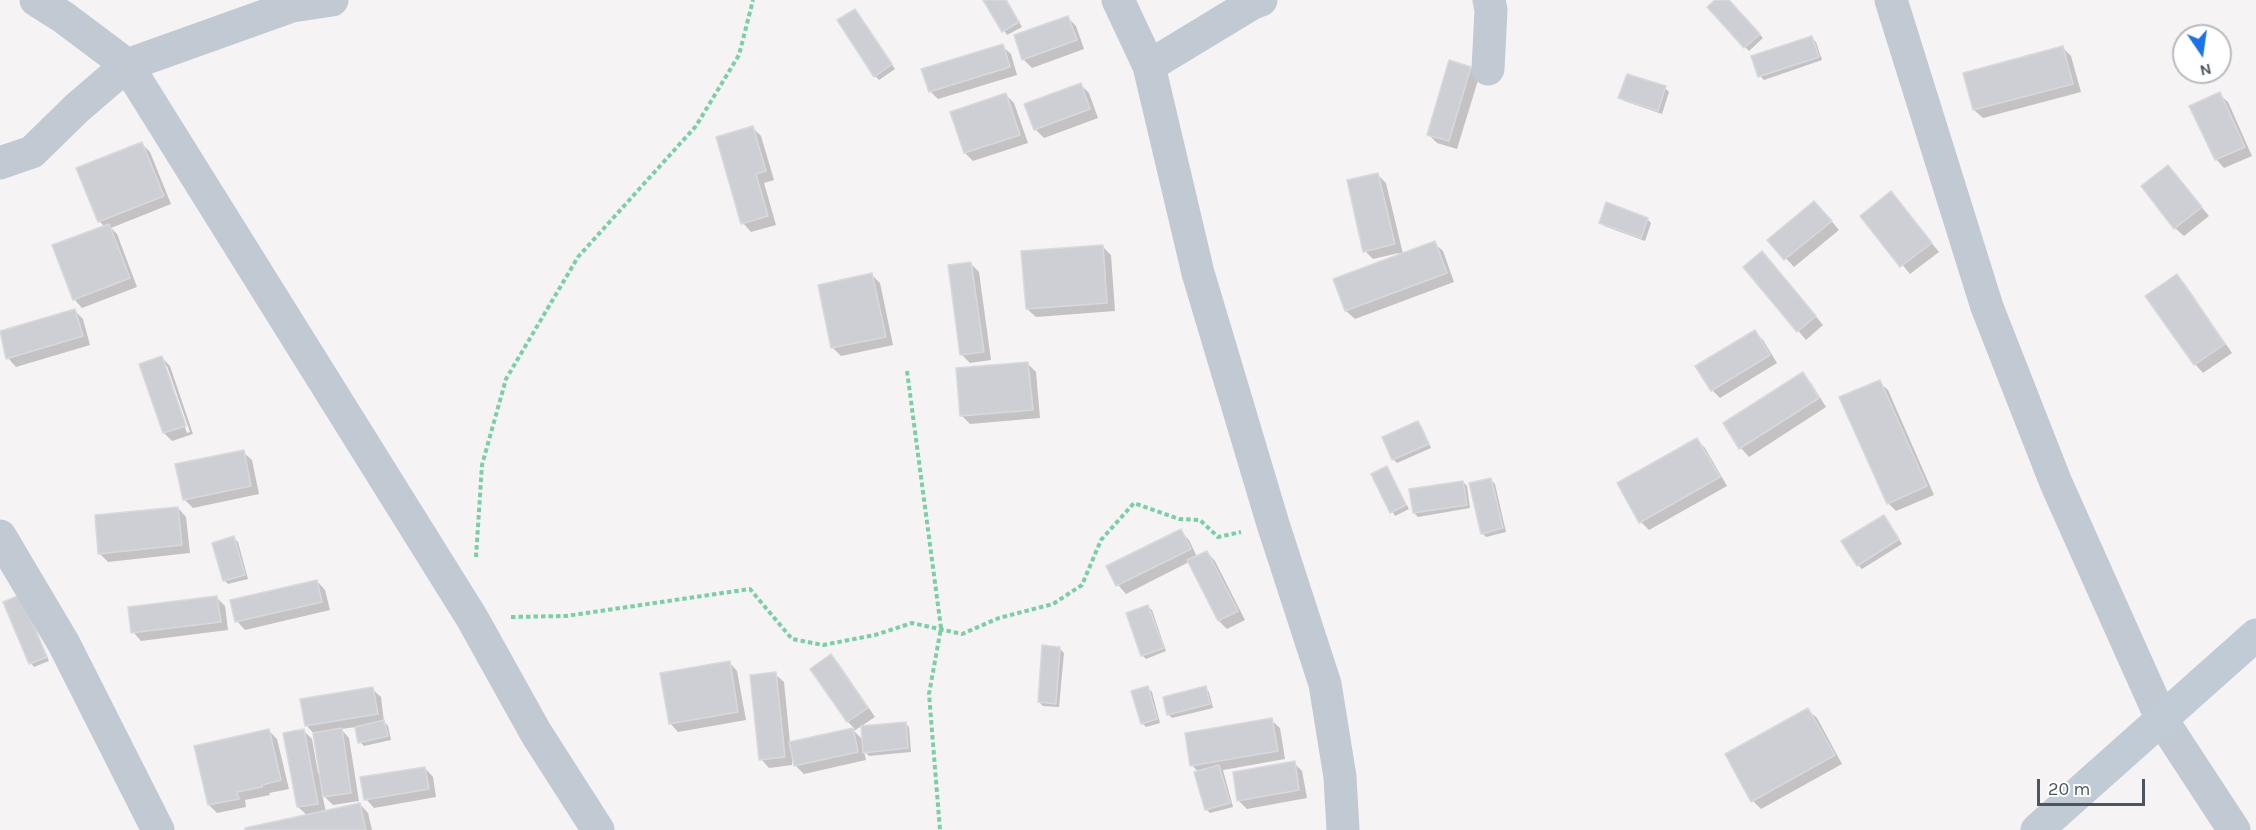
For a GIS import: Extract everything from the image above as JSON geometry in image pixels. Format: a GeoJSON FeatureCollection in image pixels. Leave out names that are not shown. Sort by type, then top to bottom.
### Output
{"type":"FeatureCollection","features":[{"type":"Feature","properties":{"kind":"street"},"geometry":{"type":"LineString","coordinates":[[36,0],[63,17],[127,65],[472,618],[536,733],[598,830]]}},
{"type":"Feature","properties":{"kind":"street"},"geometry":{"type":"LineString","coordinates":[[0,163],[32,152],[77,108],[127,65],[292,6],[332,0]]}},
{"type":"Feature","properties":{"kind":"street"},"geometry":{"type":"LineString","coordinates":[[1118,0],[1149,66],[1198,273],[1273,524],[1325,684],[1340,777],[1343,830]]}},
{"type":"Feature","properties":{"kind":"street"},"geometry":{"type":"LineString","coordinates":[[1149,66],[1261,0]]}},
{"type":"Feature","properties":{"kind":"street"},"geometry":{"type":"LineString","coordinates":[[1488,69],[1491,9],[1489,0]]}},
{"type":"Feature","properties":{"kind":"street"},"geometry":{"type":"LineString","coordinates":[[1891,0],[1987,307],[2056,483],[2162,720],[2234,830]]}},
{"type":"Feature","properties":{"kind":"street"},"geometry":{"type":"LineString","coordinates":[[0,536],[64,644],[158,830]]}},
{"type":"Feature","properties":{"kind":"street"},"geometry":{"type":"LineString","coordinates":[[2037,830],[2256,635]]}},
{"type":"Feature","properties":{"kind":"path"},"geometry":{"type":"LineString","coordinates":[[476,559],[482,465],[506,379],[578,257],[696,126],[739,56],[753,0]]}},
{"type":"Feature","properties":{"kind":"path"},"geometry":{"type":"LineString","coordinates":[[907,371],[942,628],[929,694],[940,830]]}},
{"type":"Feature","properties":{"kind":"path"},"geometry":{"type":"LineString","coordinates":[[472,618],[566,616],[750,589],[792,639],[824,645],[875,635],[912,623],[962,634],[999,618],[1053,604],[1082,585],[1101,540],[1134,503],[1179,519],[1200,520],[1218,537],[1273,524]]}},
{"type":"Feature","properties":{"kind":"building"},"geometry":{"type":"Polygon","coordinates":[[[983,0],[1006,0],[1019,22],[1002,32],[983,0]]]}},
{"type":"Feature","properties":{"kind":"building"},"geometry":{"type":"Polygon","coordinates":[[[1715,0],[1729,0],[1760,34],[1744,48],[1707,7],[1715,0]]]}},
{"type":"Feature","properties":{"kind":"building"},"geometry":{"type":"Polygon","coordinates":[[[855,9],[892,64],[874,77],[837,20],[855,9]]]}},
{"type":"Feature","properties":{"kind":"building"},"geometry":{"type":"Polygon","coordinates":[[[1068,16],[1077,40],[1022,60],[1014,35],[1068,16]]]}},
{"type":"Feature","properties":{"kind":"building"},"geometry":{"type":"Polygon","coordinates":[[[1812,36],[1819,57],[1758,77],[1751,56],[1812,36]]]}},
{"type":"Feature","properties":{"kind":"building"},"geometry":{"type":"Polygon","coordinates":[[[1003,44],[1010,67],[929,92],[921,69],[1003,44]]]}},
{"type":"Feature","properties":{"kind":"building"},"geometry":{"type":"Polygon","coordinates":[[[2063,46],[2073,84],[1973,110],[1963,73],[2063,46]]]}},
{"type":"Feature","properties":{"kind":"building"},"geometry":{"type":"Polygon","coordinates":[[[1449,60],[1471,67],[1449,141],[1427,135],[1449,60]]]}},
{"type":"Feature","properties":{"kind":"building"},"geometry":{"type":"Polygon","coordinates":[[[1627,74],[1666,86],[1658,111],[1618,98],[1627,74]]]}},
{"type":"Feature","properties":{"kind":"building"},"geometry":{"type":"Polygon","coordinates":[[[1081,83],[1090,109],[1034,130],[1024,104],[1081,83]]]}},
{"type":"Feature","properties":{"kind":"building"},"geometry":{"type":"Polygon","coordinates":[[[2220,92],[2245,147],[2215,160],[2189,106],[2220,92]]]}},
{"type":"Feature","properties":{"kind":"building"},"geometry":{"type":"Polygon","coordinates":[[[1006,93],[1020,135],[964,153],[950,112],[1006,93]]]}},
{"type":"Feature","properties":{"kind":"building"},"geometry":{"type":"Polygon","coordinates":[[[753,126],[766,171],[756,174],[768,216],[741,224],[716,137],[753,126]]]}},
{"type":"Feature","properties":{"kind":"building"},"geometry":{"type":"Polygon","coordinates":[[[142,142],[164,196],[98,222],[76,168],[142,142]]]}},
{"type":"Feature","properties":{"kind":"building"},"geometry":{"type":"Polygon","coordinates":[[[2168,165],[2202,207],[2174,229],[2141,186],[2168,165]]]}},
{"type":"Feature","properties":{"kind":"building"},"geometry":{"type":"Polygon","coordinates":[[[1378,173],[1395,244],[1363,252],[1347,180],[1378,173]]]}},
{"type":"Feature","properties":{"kind":"building"},"geometry":{"type":"Polygon","coordinates":[[[1891,191],[1932,243],[1900,267],[1860,216],[1891,191]]]}},
{"type":"Feature","properties":{"kind":"building"},"geometry":{"type":"Polygon","coordinates":[[[1814,201],[1832,221],[1784,260],[1767,240],[1814,201]]]}},
{"type":"Feature","properties":{"kind":"building"},"geometry":{"type":"Polygon","coordinates":[[[1606,202],[1648,218],[1641,238],[1599,223],[1606,202]]]}},
{"type":"Feature","properties":{"kind":"building"},"geometry":{"type":"Polygon","coordinates":[[[109,224],[130,278],[73,300],[52,245],[109,224]]]}},
{"type":"Feature","properties":{"kind":"building"},"geometry":{"type":"Polygon","coordinates":[[[1435,241],[1447,273],[1345,311],[1333,279],[1435,241]]]}},
{"type":"Feature","properties":{"kind":"building"},"geometry":{"type":"Polygon","coordinates":[[[1103,245],[1107,303],[1026,309],[1021,251],[1103,245]]]}},
{"type":"Feature","properties":{"kind":"building"},"geometry":{"type":"Polygon","coordinates":[[[1762,251],[1816,316],[1797,332],[1743,267],[1762,251]]]}},
{"type":"Feature","properties":{"kind":"building"},"geometry":{"type":"Polygon","coordinates":[[[971,262],[984,352],[960,355],[948,265],[971,262]]]}},
{"type":"Feature","properties":{"kind":"building"},"geometry":{"type":"Polygon","coordinates":[[[872,273],[886,337],[831,348],[818,285],[872,273]]]}},
{"type":"Feature","properties":{"kind":"building"},"geometry":{"type":"Polygon","coordinates":[[[2177,274],[2225,344],[2194,365],[2145,296],[2177,274]]]}},
{"type":"Feature","properties":{"kind":"building"},"geometry":{"type":"Polygon","coordinates":[[[75,309],[83,336],[6,359],[0,331],[75,309]]]}},
{"type":"Feature","properties":{"kind":"building"},"geometry":{"type":"Polygon","coordinates":[[[1755,330],[1770,355],[1711,391],[1695,366],[1755,330]]]}},
{"type":"Feature","properties":{"kind":"building"},"geometry":{"type":"Polygon","coordinates":[[[162,356],[186,426],[163,433],[139,364],[162,356]]]}},
{"type":"Feature","properties":{"kind":"building"},"geometry":{"type":"Polygon","coordinates":[[[1028,362],[1033,410],[960,416],[956,368],[1028,362]]]}},
{"type":"Feature","properties":{"kind":"building"},"geometry":{"type":"Polygon","coordinates":[[[1803,372],[1819,398],[1739,449],[1723,423],[1803,372]]]}},
{"type":"Feature","properties":{"kind":"building"},"geometry":{"type":"Polygon","coordinates":[[[1880,380],[1927,486],[1887,504],[1839,397],[1880,380]]]}},
{"type":"Feature","properties":{"kind":"building"},"geometry":{"type":"Polygon","coordinates":[[[1418,421],[1429,444],[1392,460],[1382,437],[1418,421]]]}},
{"type":"Feature","properties":{"kind":"building"},"geometry":{"type":"Polygon","coordinates":[[[1697,438],[1720,477],[1639,523],[1617,483],[1697,438]]]}},
{"type":"Feature","properties":{"kind":"building"},"geometry":{"type":"Polygon","coordinates":[[[244,450],[251,486],[183,500],[175,464],[244,450]]]}},
{"type":"Feature","properties":{"kind":"building"},"geometry":{"type":"Polygon","coordinates":[[[1387,466],[1406,505],[1390,513],[1371,474],[1387,466]]]}},
{"type":"Feature","properties":{"kind":"building"},"geometry":{"type":"Polygon","coordinates":[[[1491,478],[1503,528],[1481,534],[1469,483],[1491,478]]]}},
{"type":"Feature","properties":{"kind":"building"},"geometry":{"type":"Polygon","coordinates":[[[1463,481],[1467,505],[1413,513],[1409,489],[1463,481]]]}},
{"type":"Feature","properties":{"kind":"building"},"geometry":{"type":"Polygon","coordinates":[[[178,507],[182,545],[98,554],[95,515],[178,507]]]}},
{"type":"Feature","properties":{"kind":"building"},"geometry":{"type":"Polygon","coordinates":[[[1884,515],[1899,539],[1857,566],[1841,541],[1884,515]]]}},
{"type":"Feature","properties":{"kind":"building"},"geometry":{"type":"Polygon","coordinates":[[[1181,529],[1191,549],[1116,586],[1106,566],[1181,529]]]}},
{"type":"Feature","properties":{"kind":"building"},"geometry":{"type":"Polygon","coordinates":[[[234,536],[245,575],[223,581],[212,543],[234,536]]]}},
{"type":"Feature","properties":{"kind":"building"},"geometry":{"type":"Polygon","coordinates":[[[1207,551],[1238,611],[1218,621],[1187,560],[1207,551]]]}},
{"type":"Feature","properties":{"kind":"building"},"geometry":{"type":"Polygon","coordinates":[[[317,580],[322,602],[235,622],[230,600],[317,580]]]}},
{"type":"Feature","properties":{"kind":"building"},"geometry":{"type":"Polygon","coordinates":[[[20,595],[47,657],[29,664],[3,602],[20,595]]]}},
{"type":"Feature","properties":{"kind":"building"},"geometry":{"type":"Polygon","coordinates":[[[217,596],[221,622],[131,633],[128,607],[217,596]]]}},
{"type":"Feature","properties":{"kind":"building"},"geometry":{"type":"Polygon","coordinates":[[[1148,605],[1164,648],[1141,656],[1126,613],[1148,605]]]}},
{"type":"Feature","properties":{"kind":"building"},"geometry":{"type":"Polygon","coordinates":[[[1042,645],[1060,647],[1056,704],[1038,702],[1042,645]]]}},
{"type":"Feature","properties":{"kind":"building"},"geometry":{"type":"Polygon","coordinates":[[[831,654],[868,708],[847,722],[810,669],[831,654]]]}},
{"type":"Feature","properties":{"kind":"building"},"geometry":{"type":"Polygon","coordinates":[[[730,661],[738,712],[669,724],[660,673],[730,661]]]}},
{"type":"Feature","properties":{"kind":"building"},"geometry":{"type":"Polygon","coordinates":[[[776,672],[785,757],[759,760],[750,675],[776,672]]]}},
{"type":"Feature","properties":{"kind":"building"},"geometry":{"type":"Polygon","coordinates":[[[1148,686],[1157,719],[1141,724],[1131,691],[1148,686]]]}},
{"type":"Feature","properties":{"kind":"building"},"geometry":{"type":"Polygon","coordinates":[[[1206,686],[1210,704],[1167,715],[1163,697],[1206,686]]]}},
{"type":"Feature","properties":{"kind":"building"},"geometry":{"type":"Polygon","coordinates":[[[373,687],[378,714],[305,726],[300,699],[373,687]]]}},
{"type":"Feature","properties":{"kind":"building"},"geometry":{"type":"Polygon","coordinates":[[[1808,708],[1835,755],[1751,802],[1725,754],[1808,708]]]}},
{"type":"Feature","properties":{"kind":"building"},"geometry":{"type":"Polygon","coordinates":[[[1272,718],[1278,751],[1190,766],[1185,733],[1272,718]]]}},
{"type":"Feature","properties":{"kind":"building"},"geometry":{"type":"Polygon","coordinates":[[[384,720],[388,736],[358,743],[355,727],[384,720]]]}},
{"type":"Feature","properties":{"kind":"building"},"geometry":{"type":"Polygon","coordinates":[[[906,722],[908,748],[863,753],[861,726],[906,722]]]}},
{"type":"Feature","properties":{"kind":"building"},"geometry":{"type":"Polygon","coordinates":[[[342,728],[351,793],[323,797],[313,733],[342,728]]]}},
{"type":"Feature","properties":{"kind":"building"},"geometry":{"type":"Polygon","coordinates":[[[853,728],[858,752],[794,766],[789,742],[853,728]]]}},
{"type":"Feature","properties":{"kind":"building"},"geometry":{"type":"Polygon","coordinates":[[[269,729],[281,780],[237,792],[239,799],[208,805],[194,746],[269,729]]]}},
{"type":"Feature","properties":{"kind":"building"},"geometry":{"type":"Polygon","coordinates":[[[304,729],[318,804],[297,807],[283,733],[304,729]]]}},
{"type":"Feature","properties":{"kind":"building"},"geometry":{"type":"Polygon","coordinates":[[[1295,761],[1299,790],[1237,801],[1233,772],[1295,761]]]}},
{"type":"Feature","properties":{"kind":"building"},"geometry":{"type":"Polygon","coordinates":[[[1219,765],[1230,803],[1205,810],[1194,772],[1219,765]]]}},
{"type":"Feature","properties":{"kind":"building"},"geometry":{"type":"Polygon","coordinates":[[[425,767],[429,789],[364,800],[360,777],[425,767]]]}},
{"type":"Feature","properties":{"kind":"building"},"geometry":{"type":"Polygon","coordinates":[[[360,803],[366,830],[245,830],[245,828],[360,803]]]}}]}
